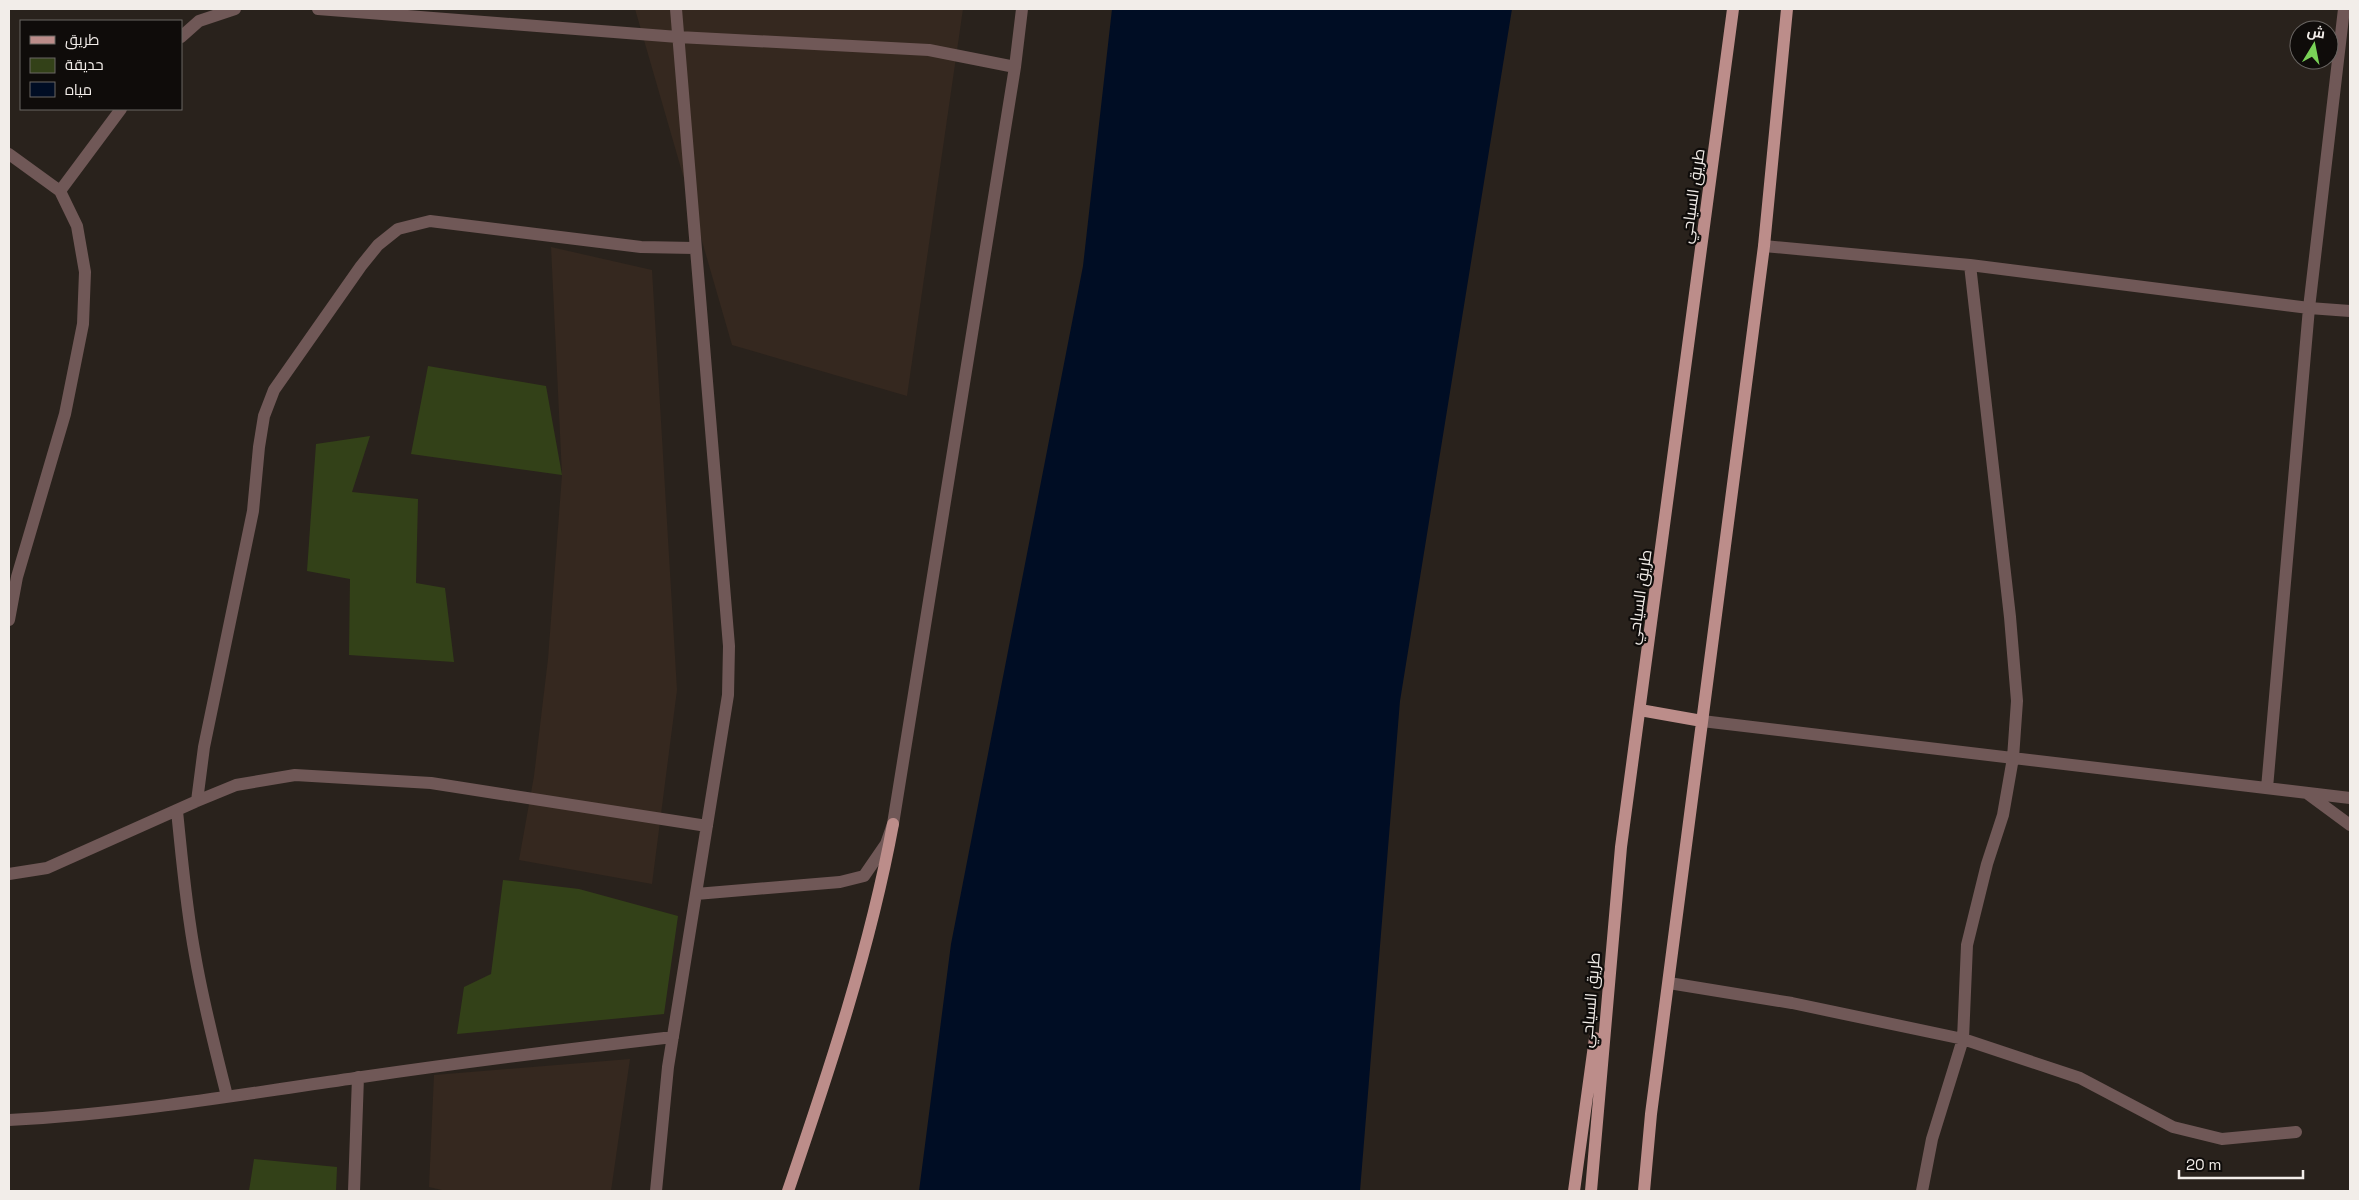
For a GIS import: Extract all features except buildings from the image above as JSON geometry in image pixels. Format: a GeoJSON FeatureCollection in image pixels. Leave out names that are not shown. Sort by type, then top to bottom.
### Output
{"type":"FeatureCollection","features":[{"type":"Feature","properties":{"kind":"main road","name":"طريق السياحي"},"geometry":{"type":"LineString","coordinates":[[1591,1191],[1622,847],[1733,9]]}},
{"type":"Feature","properties":{"kind":"main road"},"geometry":{"type":"LineString","coordinates":[[1644,1191],[1651,1114],[1764,246],[1787,9]]}},
{"type":"Feature","properties":{"kind":"main road"},"geometry":{"type":"LineString","coordinates":[[1640,710],[1702,721]]}},
{"type":"Feature","properties":{"kind":"main road"},"geometry":{"type":"LineString","coordinates":[[788,1191],[846,1012],[883,879],[893,824]]}},
{"type":"Feature","properties":{"kind":"main road"},"geometry":{"type":"LineString","coordinates":[[1574,1191],[1622,847]]}},
{"type":"Feature","properties":{"kind":"street"},"geometry":{"type":"LineString","coordinates":[[182,36],[199,21],[235,9]]}},
{"type":"Feature","properties":{"kind":"street"},"geometry":{"type":"LineString","coordinates":[[318,9],[678,37],[929,50],[1015,67]]}},
{"type":"Feature","properties":{"kind":"street"},"geometry":{"type":"LineString","coordinates":[[656,1191],[668,1068],[728,694],[729,646],[694,248],[676,9]]}},
{"type":"Feature","properties":{"kind":"street"},"geometry":{"type":"LineString","coordinates":[[696,894],[840,882],[864,876],[886,844],[893,824],[1015,67],[1022,9]]}},
{"type":"Feature","properties":{"kind":"street"},"geometry":{"type":"LineString","coordinates":[[2268,788],[2309,308],[2344,9]]}},
{"type":"Feature","properties":{"kind":"street"},"geometry":{"type":"LineString","coordinates":[[60,191],[120,110]]}},
{"type":"Feature","properties":{"kind":"street"},"geometry":{"type":"LineString","coordinates":[[9,154],[60,191],[77,226],[83,263],[82,324],[65,414],[17,577],[9,620]]}},
{"type":"Feature","properties":{"kind":"street"},"geometry":{"type":"LineString","coordinates":[[197,801],[204,747],[253,511],[264,416],[274,390],[361,266],[378,245],[398,229],[430,221],[641,247],[694,248]]}},
{"type":"Feature","properties":{"kind":"street"},"geometry":{"type":"LineString","coordinates":[[1764,246],[1970,265],[2309,308],[2350,311]]}},
{"type":"Feature","properties":{"kind":"street"},"geometry":{"type":"LineString","coordinates":[[1922,1191],[1932,1139],[1963,1039],[1967,945],[2003,815],[2013,758],[2017,701],[2010,617],[1970,265]]}},
{"type":"Feature","properties":{"kind":"street"},"geometry":{"type":"LineString","coordinates":[[1702,721],[2350,798]]}},
{"type":"Feature","properties":{"kind":"street"},"geometry":{"type":"LineString","coordinates":[[9,874],[47,868],[236,785],[295,775],[431,782],[706,826]]}},
{"type":"Feature","properties":{"kind":"street"},"geometry":{"type":"LineString","coordinates":[[2306,793],[2350,825]]}},
{"type":"Feature","properties":{"kind":"street"},"geometry":{"type":"LineString","coordinates":[[178,811],[184,883],[195,955],[209,1026],[227,1096]]}},
{"type":"Feature","properties":{"kind":"street"},"geometry":{"type":"LineString","coordinates":[[1668,983],[1792,1003],[1963,1039],[2080,1078],[2173,1127],[2222,1139],[2296,1132]]}},
{"type":"Feature","properties":{"kind":"street"},"geometry":{"type":"LineString","coordinates":[[9,1120],[62,1117],[227,1096],[496,1057],[673,1037]]}},
{"type":"Feature","properties":{"kind":"street"},"geometry":{"type":"LineString","coordinates":[[354,1191],[358,1077]]}},
{"type":"Feature","properties":{"kind":"shaded area"},"geometry":{"type":"Polygon","coordinates":[[[635,9],[963,9],[907,396],[732,345],[635,9]]]}},
{"type":"Feature","properties":{"kind":"shaded area"},"geometry":{"type":"Polygon","coordinates":[[[551,247],[652,270],[677,690],[652,884],[519,860],[534,776],[548,659],[562,475],[551,247]]]}},
{"type":"Feature","properties":{"kind":"shaded area"},"geometry":{"type":"Polygon","coordinates":[[[630,1059],[611,1191],[446,1191],[429,1187],[434,1075],[630,1059]]]}},
{"type":"Feature","properties":{"kind":"green space"},"geometry":{"type":"Polygon","coordinates":[[[428,366],[546,386],[562,475],[411,454],[428,366]]]}},
{"type":"Feature","properties":{"kind":"green space"},"geometry":{"type":"Polygon","coordinates":[[[370,436],[352,492],[418,499],[416,583],[445,588],[454,662],[349,655],[350,579],[307,571],[316,444],[370,436]]]}},
{"type":"Feature","properties":{"kind":"green space"},"geometry":{"type":"Polygon","coordinates":[[[503,880],[579,889],[678,916],[664,1014],[457,1034],[464,987],[491,974],[503,880]]]}},
{"type":"Feature","properties":{"kind":"green space"},"geometry":{"type":"Polygon","coordinates":[[[254,1159],[337,1167],[336,1191],[249,1191],[254,1159]]]}},
{"type":"Feature","properties":{"kind":"water"},"geometry":{"type":"Polygon","coordinates":[[[1112,9],[1512,9],[1400,701],[1360,1191],[919,1191],[951,944],[1083,266],[1112,9]]]}}]}
